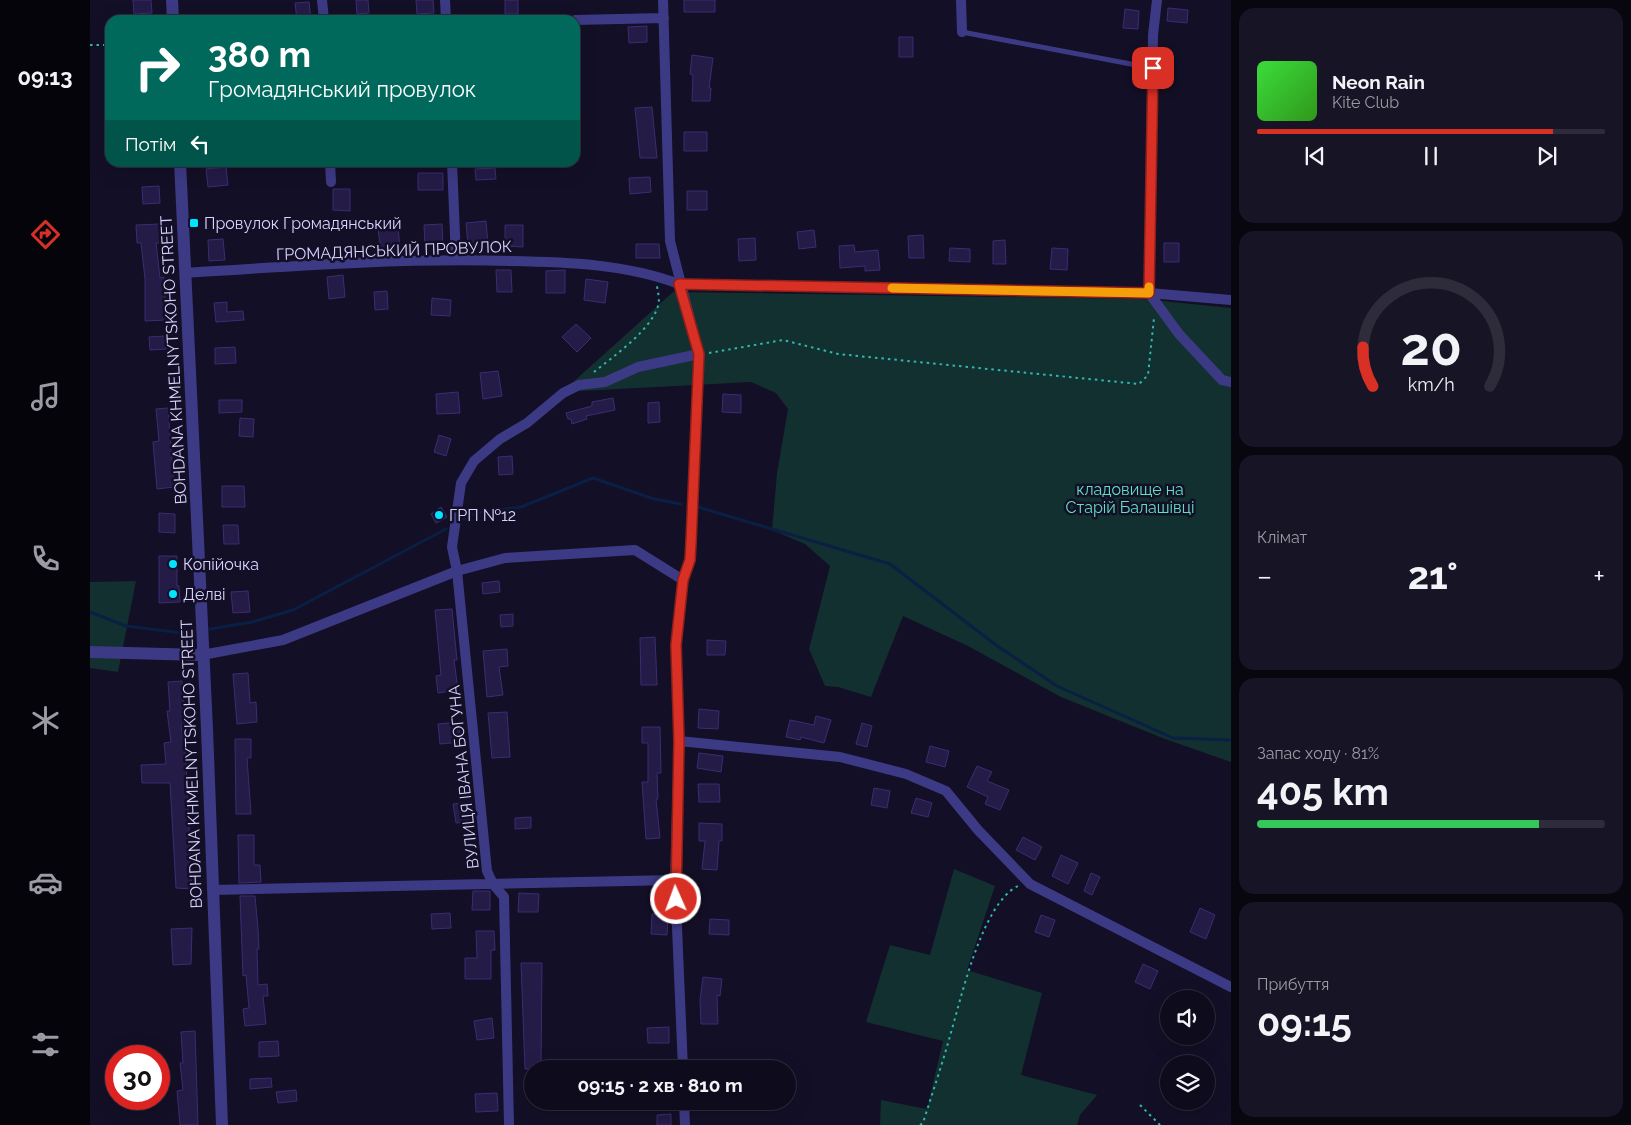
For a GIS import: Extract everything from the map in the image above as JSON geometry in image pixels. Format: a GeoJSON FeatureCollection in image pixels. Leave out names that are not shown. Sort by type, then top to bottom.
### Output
{"type":"FeatureCollection","features":[{"type":"Feature","properties":{"kind":"street"},"geometry":{"type":"LineString","coordinates":[[172,0],[173,15]]}},
{"type":"Feature","properties":{"kind":"street"},"geometry":{"type":"LineString","coordinates":[[322,0],[324,15]]}},
{"type":"Feature","properties":{"kind":"street"},"geometry":{"type":"LineString","coordinates":[[445,0],[446,15]]}},
{"type":"Feature","properties":{"kind":"street"},"geometry":{"type":"LineString","coordinates":[[663,0],[670,241],[679,284],[699,354],[693,526],[690,560],[683,580],[676,645],[679,741],[675,880],[683,1060]]}},
{"type":"Feature","properties":{"kind":"street"},"geometry":{"type":"LineString","coordinates":[[961,0],[962,32]]}},
{"type":"Feature","properties":{"kind":"street"},"geometry":{"type":"LineString","coordinates":[[1157,0],[1153,68],[1149,293],[1179,334],[1222,380],[1231,382]]}},
{"type":"Feature","properties":{"kind":"street"},"geometry":{"type":"LineString","coordinates":[[580,20],[664,18]]}},
{"type":"Feature","properties":{"kind":"street","name":"BOHDANA KHMELNYTSKOHO STREET"},"geometry":{"type":"LineString","coordinates":[[180,167],[197,502],[202,656],[207,729],[222,1125]]}},
{"type":"Feature","properties":{"kind":"street"},"geometry":{"type":"LineString","coordinates":[[330,167],[331,182]]}},
{"type":"Feature","properties":{"kind":"street"},"geometry":{"type":"LineString","coordinates":[[452,167],[456,260]]}},
{"type":"Feature","properties":{"kind":"street","name":"ГРОМАДЯНСЬКИЙ ПРОВУЛОК"},"geometry":{"type":"LineString","coordinates":[[185,273],[456,260],[569,262],[657,275],[679,284],[1149,293],[1231,300]]}},
{"type":"Feature","properties":{"kind":"street"},"geometry":{"type":"LineString","coordinates":[[457,571],[452,547],[461,483],[474,461],[500,439],[527,423],[563,393],[579,385],[605,382],[638,367],[699,354]]}},
{"type":"Feature","properties":{"kind":"street"},"geometry":{"type":"LineString","coordinates":[[90,652],[202,656],[283,640],[457,571],[505,558],[635,550],[683,580]]}},
{"type":"Feature","properties":{"kind":"street","name":"ВУЛИЦЯ ІВАНА БОГУНА"},"geometry":{"type":"LineString","coordinates":[[457,571],[487,871],[493,884],[504,897],[509,1125]]}},
{"type":"Feature","properties":{"kind":"street"},"geometry":{"type":"LineString","coordinates":[[679,741],[840,757],[906,774],[946,791],[978,830],[1030,884],[1231,987]]}},
{"type":"Feature","properties":{"kind":"street"},"geometry":{"type":"LineString","coordinates":[[213,890],[675,880]]}},
{"type":"Feature","properties":{"kind":"street"},"geometry":{"type":"LineString","coordinates":[[684,1110],[685,1125]]}},
{"type":"Feature","properties":{"kind":"lane"},"geometry":{"type":"LineString","coordinates":[[962,32],[1153,68]]}},
{"type":"Feature","properties":{"kind":"path"},"geometry":{"type":"LineString","coordinates":[[90,45],[105,45]]}},
{"type":"Feature","properties":{"kind":"path"},"geometry":{"type":"LineString","coordinates":[[579,385],[628,344],[654,316],[659,304],[657,275]]}},
{"type":"Feature","properties":{"kind":"path"},"geometry":{"type":"LineString","coordinates":[[699,354],[783,340],[838,354],[1139,384],[1148,375],[1154,314]]}},
{"type":"Feature","properties":{"kind":"path"},"geometry":{"type":"LineString","coordinates":[[920,1125],[926,1114],[967,976],[984,929],[1002,899],[1016,887],[1030,884]]}},
{"type":"Feature","properties":{"kind":"path"},"geometry":{"type":"LineString","coordinates":[[1140,1105],[1160,1125]]}},
{"type":"Feature","properties":{"kind":"green space","name":"кладовище на Старій Балашівці"},"geometry":{"type":"Polygon","coordinates":[[[673,292],[1142,299],[1231,308],[1231,762],[1165,739],[1061,697],[968,646],[903,616],[871,697],[838,687],[825,686],[809,649],[830,566],[805,544],[772,530],[777,473],[788,409],[776,393],[751,382],[562,392],[673,292]]]}},
{"type":"Feature","properties":{"kind":"green space"},"geometry":{"type":"Polygon","coordinates":[[[136,581],[118,672],[90,668],[90,582],[136,581]]]}},
{"type":"Feature","properties":{"kind":"green space"},"geometry":{"type":"Polygon","coordinates":[[[954,869],[995,886],[967,970],[1042,993],[1021,1075],[1097,1095],[1080,1115],[1077,1125],[880,1125],[881,1100],[927,1109],[943,1041],[866,1022],[890,945],[930,955],[954,869]]]}},
{"type":"Feature","properties":{"kind":"building"},"geometry":{"type":"Polygon","coordinates":[[[133,0],[151,0],[152,13],[134,14],[133,0]]]}},
{"type":"Feature","properties":{"kind":"building"},"geometry":{"type":"Polygon","coordinates":[[[356,0],[368,0],[369,13],[357,14],[356,0]]]}},
{"type":"Feature","properties":{"kind":"building"},"geometry":{"type":"Polygon","coordinates":[[[416,0],[433,0],[434,13],[417,14],[416,0]]]}},
{"type":"Feature","properties":{"kind":"building"},"geometry":{"type":"Polygon","coordinates":[[[505,0],[518,0],[518,14],[505,14],[505,0]]]}},
{"type":"Feature","properties":{"kind":"building"},"geometry":{"type":"Polygon","coordinates":[[[684,0],[715,0],[715,12],[684,12],[684,0]]]}},
{"type":"Feature","properties":{"kind":"building"},"geometry":{"type":"Polygon","coordinates":[[[309,2],[310,15],[296,15],[295,3],[309,2]]]}},
{"type":"Feature","properties":{"kind":"building"},"geometry":{"type":"Polygon","coordinates":[[[1168,8],[1188,10],[1187,23],[1167,21],[1168,8]]]}},
{"type":"Feature","properties":{"kind":"building"},"geometry":{"type":"Polygon","coordinates":[[[1125,9],[1139,11],[1138,29],[1123,28],[1125,9]]]}},
{"type":"Feature","properties":{"kind":"building"},"geometry":{"type":"Polygon","coordinates":[[[647,26],[647,42],[629,43],[628,27],[647,26]]]}},
{"type":"Feature","properties":{"kind":"building"},"geometry":{"type":"Polygon","coordinates":[[[899,37],[913,37],[913,57],[899,57],[899,37]]]}},
{"type":"Feature","properties":{"kind":"building"},"geometry":{"type":"Polygon","coordinates":[[[692,55],[713,58],[709,88],[711,88],[710,101],[692,101],[693,75],[690,74],[692,55]]]}},
{"type":"Feature","properties":{"kind":"building"},"geometry":{"type":"Polygon","coordinates":[[[652,107],[657,158],[640,158],[635,108],[652,107]]]}},
{"type":"Feature","properties":{"kind":"building"},"geometry":{"type":"Polygon","coordinates":[[[684,132],[707,132],[707,151],[684,151],[684,132]]]}},
{"type":"Feature","properties":{"kind":"building"},"geometry":{"type":"Polygon","coordinates":[[[226,167],[228,185],[208,187],[206,169],[226,167]]]}},
{"type":"Feature","properties":{"kind":"building"},"geometry":{"type":"Polygon","coordinates":[[[495,168],[496,179],[476,180],[475,169],[495,168]]]}},
{"type":"Feature","properties":{"kind":"building"},"geometry":{"type":"Polygon","coordinates":[[[418,173],[443,173],[443,190],[418,190],[418,173]]]}},
{"type":"Feature","properties":{"kind":"building"},"geometry":{"type":"Polygon","coordinates":[[[650,177],[651,192],[630,194],[629,178],[650,177]]]}},
{"type":"Feature","properties":{"kind":"building"},"geometry":{"type":"Polygon","coordinates":[[[159,186],[160,203],[143,204],[142,187],[159,186]]]}},
{"type":"Feature","properties":{"kind":"building"},"geometry":{"type":"Polygon","coordinates":[[[333,189],[350,189],[350,211],[333,210],[333,189]]]}},
{"type":"Feature","properties":{"kind":"building"},"geometry":{"type":"Polygon","coordinates":[[[687,191],[707,191],[707,210],[687,210],[687,191]]]}},
{"type":"Feature","properties":{"kind":"building"},"geometry":{"type":"Polygon","coordinates":[[[486,221],[488,244],[468,246],[466,223],[486,221]]]}},
{"type":"Feature","properties":{"kind":"building"},"geometry":{"type":"Polygon","coordinates":[[[160,224],[161,243],[156,243],[160,278],[164,277],[166,320],[145,321],[145,279],[141,243],[137,243],[136,225],[160,224]]]}},
{"type":"Feature","properties":{"kind":"building"},"geometry":{"type":"Polygon","coordinates":[[[442,224],[443,246],[425,246],[424,225],[442,224]]]}},
{"type":"Feature","properties":{"kind":"building"},"geometry":{"type":"Polygon","coordinates":[[[505,225],[523,225],[523,247],[505,246],[505,225]]]}},
{"type":"Feature","properties":{"kind":"building"},"geometry":{"type":"Polygon","coordinates":[[[398,227],[400,248],[381,251],[378,229],[398,227]]]}},
{"type":"Feature","properties":{"kind":"building"},"geometry":{"type":"Polygon","coordinates":[[[814,230],[816,247],[799,249],[797,232],[814,230]]]}},
{"type":"Feature","properties":{"kind":"building"},"geometry":{"type":"Polygon","coordinates":[[[923,235],[924,258],[909,258],[908,236],[923,235]]]}},
{"type":"Feature","properties":{"kind":"building"},"geometry":{"type":"Polygon","coordinates":[[[755,238],[756,260],[739,261],[738,239],[755,238]]]}},
{"type":"Feature","properties":{"kind":"building"},"geometry":{"type":"Polygon","coordinates":[[[223,239],[225,260],[209,261],[208,240],[223,239]]]}},
{"type":"Feature","properties":{"kind":"building"},"geometry":{"type":"Polygon","coordinates":[[[1005,240],[1006,264],[993,264],[993,241],[1005,240]]]}},
{"type":"Feature","properties":{"kind":"building"},"geometry":{"type":"Polygon","coordinates":[[[1164,243],[1179,243],[1179,262],[1164,262],[1164,243]]]}},
{"type":"Feature","properties":{"kind":"building"},"geometry":{"type":"Polygon","coordinates":[[[636,244],[659,244],[660,258],[636,258],[636,244]]]}},
{"type":"Feature","properties":{"kind":"building"},"geometry":{"type":"Polygon","coordinates":[[[854,245],[855,252],[878,250],[880,270],[865,271],[865,266],[840,268],[839,246],[854,245]]]}},
{"type":"Feature","properties":{"kind":"building"},"geometry":{"type":"Polygon","coordinates":[[[950,248],[970,249],[970,262],[949,261],[950,248]]]}},
{"type":"Feature","properties":{"kind":"building"},"geometry":{"type":"Polygon","coordinates":[[[1052,248],[1068,249],[1067,270],[1050,269],[1052,248]]]}},
{"type":"Feature","properties":{"kind":"building"},"geometry":{"type":"Polygon","coordinates":[[[496,270],[511,270],[512,292],[497,292],[496,270]]]}},
{"type":"Feature","properties":{"kind":"building"},"geometry":{"type":"Polygon","coordinates":[[[565,270],[565,293],[546,293],[546,271],[565,270]]]}},
{"type":"Feature","properties":{"kind":"building"},"geometry":{"type":"Polygon","coordinates":[[[343,275],[345,297],[329,299],[327,277],[343,275]]]}},
{"type":"Feature","properties":{"kind":"building"},"geometry":{"type":"Polygon","coordinates":[[[586,279],[608,282],[605,303],[584,300],[586,279]]]}},
{"type":"Feature","properties":{"kind":"building"},"geometry":{"type":"Polygon","coordinates":[[[387,291],[388,309],[375,310],[374,292],[387,291]]]}},
{"type":"Feature","properties":{"kind":"building"},"geometry":{"type":"Polygon","coordinates":[[[432,298],[451,300],[450,316],[431,315],[432,298]]]}},
{"type":"Feature","properties":{"kind":"building"},"geometry":{"type":"Polygon","coordinates":[[[227,302],[227,312],[243,311],[244,320],[216,322],[214,303],[227,302]]]}},
{"type":"Feature","properties":{"kind":"building"},"geometry":{"type":"Polygon","coordinates":[[[576,324],[591,338],[577,352],[562,337],[576,324]]]}},
{"type":"Feature","properties":{"kind":"building"},"geometry":{"type":"Polygon","coordinates":[[[165,336],[166,349],[150,350],[149,337],[165,336]]]}},
{"type":"Feature","properties":{"kind":"building"},"geometry":{"type":"Polygon","coordinates":[[[235,347],[236,363],[215,364],[215,348],[235,347]]]}},
{"type":"Feature","properties":{"kind":"building"},"geometry":{"type":"Polygon","coordinates":[[[498,371],[502,396],[483,399],[480,373],[498,371]]]}},
{"type":"Feature","properties":{"kind":"building"},"geometry":{"type":"Polygon","coordinates":[[[458,392],[460,413],[437,414],[436,394],[458,392]]]}},
{"type":"Feature","properties":{"kind":"building"},"geometry":{"type":"Polygon","coordinates":[[[723,394],[741,395],[741,413],[722,412],[723,394]]]}},
{"type":"Feature","properties":{"kind":"building"},"geometry":{"type":"Polygon","coordinates":[[[613,398],[615,410],[586,416],[587,419],[572,424],[571,419],[568,419],[566,413],[592,406],[592,402],[613,398]]]}},
{"type":"Feature","properties":{"kind":"building"},"geometry":{"type":"Polygon","coordinates":[[[219,400],[242,400],[242,412],[219,413],[219,400]]]}},
{"type":"Feature","properties":{"kind":"building"},"geometry":{"type":"Polygon","coordinates":[[[659,402],[660,422],[648,423],[648,403],[659,402]]]}},
{"type":"Feature","properties":{"kind":"building"},"geometry":{"type":"Polygon","coordinates":[[[168,408],[174,487],[157,489],[153,442],[159,441],[156,409],[168,408]]]}},
{"type":"Feature","properties":{"kind":"building"},"geometry":{"type":"Polygon","coordinates":[[[240,418],[254,419],[253,437],[239,436],[240,418]]]}},
{"type":"Feature","properties":{"kind":"building"},"geometry":{"type":"Polygon","coordinates":[[[439,435],[451,439],[446,456],[434,452],[439,435]]]}},
{"type":"Feature","properties":{"kind":"building"},"geometry":{"type":"Polygon","coordinates":[[[512,456],[513,474],[499,475],[498,457],[512,456]]]}},
{"type":"Feature","properties":{"kind":"building"},"geometry":{"type":"Polygon","coordinates":[[[222,486],[244,486],[245,507],[222,507],[222,486]]]}},
{"type":"Feature","properties":{"kind":"building","name":"ГРП №12"},"geometry":{"type":"Polygon","coordinates":[[[441,507],[447,517],[436,523],[431,514],[441,507]]]}},
{"type":"Feature","properties":{"kind":"building"},"geometry":{"type":"Polygon","coordinates":[[[159,513],[175,514],[175,533],[159,532],[159,513]]]}},
{"type":"Feature","properties":{"kind":"building"},"geometry":{"type":"Polygon","coordinates":[[[223,525],[238,525],[239,544],[224,544],[223,525]]]}},
{"type":"Feature","properties":{"kind":"building"},"geometry":{"type":"Polygon","coordinates":[[[159,556],[177,556],[177,586],[179,586],[180,602],[159,603],[159,556]]]}},
{"type":"Feature","properties":{"kind":"building"},"geometry":{"type":"Polygon","coordinates":[[[499,581],[500,592],[483,594],[482,583],[499,581]]]}},
{"type":"Feature","properties":{"kind":"building"},"geometry":{"type":"Polygon","coordinates":[[[248,591],[250,612],[233,613],[231,592],[248,591]]]}},
{"type":"Feature","properties":{"kind":"building"},"geometry":{"type":"Polygon","coordinates":[[[452,609],[457,660],[454,660],[458,690],[438,693],[436,676],[441,675],[435,610],[452,609]]]}},
{"type":"Feature","properties":{"kind":"building"},"geometry":{"type":"Polygon","coordinates":[[[513,614],[513,626],[501,627],[500,615],[513,614]]]}},
{"type":"Feature","properties":{"kind":"building"},"geometry":{"type":"Polygon","coordinates":[[[655,637],[657,685],[641,685],[640,638],[655,637]]]}},
{"type":"Feature","properties":{"kind":"building"},"geometry":{"type":"Polygon","coordinates":[[[707,640],[726,641],[725,655],[707,655],[707,640]]]}},
{"type":"Feature","properties":{"kind":"building"},"geometry":{"type":"Polygon","coordinates":[[[507,649],[508,666],[499,667],[503,695],[487,697],[483,651],[507,649]]]}},
{"type":"Feature","properties":{"kind":"building"},"geometry":{"type":"Polygon","coordinates":[[[248,673],[250,703],[256,702],[257,722],[237,724],[233,674],[248,673]]]}},
{"type":"Feature","properties":{"kind":"building"},"geometry":{"type":"Polygon","coordinates":[[[182,681],[185,725],[181,725],[186,760],[192,889],[176,888],[170,783],[142,783],[141,765],[166,764],[164,743],[171,742],[167,711],[170,711],[168,682],[182,681]]]}},
{"type":"Feature","properties":{"kind":"building"},"geometry":{"type":"Polygon","coordinates":[[[699,709],[719,711],[718,729],[698,728],[699,709]]]}},
{"type":"Feature","properties":{"kind":"building"},"geometry":{"type":"Polygon","coordinates":[[[507,712],[510,757],[492,758],[488,713],[507,712]]]}},
{"type":"Feature","properties":{"kind":"building"},"geometry":{"type":"Polygon","coordinates":[[[816,716],[831,720],[824,743],[801,737],[800,740],[786,737],[790,720],[814,725],[816,716]]]}},
{"type":"Feature","properties":{"kind":"building"},"geometry":{"type":"Polygon","coordinates":[[[459,722],[461,742],[440,744],[438,724],[459,722]]]}},
{"type":"Feature","properties":{"kind":"building"},"geometry":{"type":"Polygon","coordinates":[[[862,723],[872,726],[867,747],[856,744],[862,723]]]}},
{"type":"Feature","properties":{"kind":"building"},"geometry":{"type":"Polygon","coordinates":[[[642,727],[660,727],[661,773],[657,773],[658,799],[656,799],[660,838],[646,839],[642,782],[648,782],[648,743],[642,743],[642,727]]]}},
{"type":"Feature","properties":{"kind":"building"},"geometry":{"type":"Polygon","coordinates":[[[235,739],[251,739],[251,758],[247,758],[251,814],[236,814],[235,739]]]}},
{"type":"Feature","properties":{"kind":"building"},"geometry":{"type":"Polygon","coordinates":[[[930,746],[949,751],[945,767],[926,762],[930,746]]]}},
{"type":"Feature","properties":{"kind":"building"},"geometry":{"type":"Polygon","coordinates":[[[699,753],[723,756],[721,772],[697,768],[699,753]]]}},
{"type":"Feature","properties":{"kind":"building"},"geometry":{"type":"Polygon","coordinates":[[[977,766],[992,772],[987,781],[1009,790],[1000,810],[985,804],[988,797],[967,787],[977,766]]]}},
{"type":"Feature","properties":{"kind":"building"},"geometry":{"type":"Polygon","coordinates":[[[698,784],[719,784],[720,802],[699,802],[698,784]]]}},
{"type":"Feature","properties":{"kind":"building"},"geometry":{"type":"Polygon","coordinates":[[[874,788],[890,791],[887,808],[871,805],[874,788]]]}},
{"type":"Feature","properties":{"kind":"building"},"geometry":{"type":"Polygon","coordinates":[[[916,798],[932,803],[928,817],[911,813],[916,798]]]}},
{"type":"Feature","properties":{"kind":"building"},"geometry":{"type":"Polygon","coordinates":[[[472,802],[474,821],[456,823],[453,804],[472,802]]]}},
{"type":"Feature","properties":{"kind":"building"},"geometry":{"type":"Polygon","coordinates":[[[531,817],[531,828],[515,829],[515,818],[531,817]]]}},
{"type":"Feature","properties":{"kind":"building"},"geometry":{"type":"Polygon","coordinates":[[[699,823],[722,824],[722,841],[719,841],[717,870],[702,869],[705,841],[699,841],[699,823]]]}},
{"type":"Feature","properties":{"kind":"building"},"geometry":{"type":"Polygon","coordinates":[[[238,835],[254,835],[254,865],[260,865],[261,882],[239,883],[238,835]]]}},
{"type":"Feature","properties":{"kind":"building"},"geometry":{"type":"Polygon","coordinates":[[[1023,837],[1042,847],[1035,860],[1016,850],[1023,837]]]}},
{"type":"Feature","properties":{"kind":"building"},"geometry":{"type":"Polygon","coordinates":[[[1061,855],[1078,863],[1068,884],[1052,876],[1061,855]]]}},
{"type":"Feature","properties":{"kind":"building"},"geometry":{"type":"Polygon","coordinates":[[[1091,873],[1100,877],[1092,895],[1084,891],[1091,873]]]}},
{"type":"Feature","properties":{"kind":"building"},"geometry":{"type":"Polygon","coordinates":[[[473,891],[490,891],[490,910],[472,910],[473,891]]]}},
{"type":"Feature","properties":{"kind":"building"},"geometry":{"type":"Polygon","coordinates":[[[519,893],[539,894],[538,912],[518,912],[519,893]]]}},
{"type":"Feature","properties":{"kind":"building"},"geometry":{"type":"Polygon","coordinates":[[[240,896],[255,896],[259,949],[257,949],[258,985],[267,984],[268,996],[263,996],[266,1024],[245,1026],[243,1009],[249,1008],[246,975],[243,976],[240,896]]]}},
{"type":"Feature","properties":{"kind":"building"},"geometry":{"type":"Polygon","coordinates":[[[1200,908],[1215,915],[1206,939],[1190,932],[1200,908]]]}},
{"type":"Feature","properties":{"kind":"building"},"geometry":{"type":"Polygon","coordinates":[[[450,913],[451,928],[432,929],[431,914],[450,913]]]}},
{"type":"Feature","properties":{"kind":"building"},"geometry":{"type":"Polygon","coordinates":[[[652,914],[668,915],[667,935],[651,934],[652,914]]]}},
{"type":"Feature","properties":{"kind":"building"},"geometry":{"type":"Polygon","coordinates":[[[1041,915],[1055,920],[1049,937],[1035,932],[1041,915]]]}},
{"type":"Feature","properties":{"kind":"building"},"geometry":{"type":"Polygon","coordinates":[[[710,919],[729,920],[729,935],[709,934],[710,919]]]}},
{"type":"Feature","properties":{"kind":"building"},"geometry":{"type":"Polygon","coordinates":[[[192,928],[191,964],[173,965],[171,929],[192,928]]]}},
{"type":"Feature","properties":{"kind":"building"},"geometry":{"type":"Polygon","coordinates":[[[476,931],[494,931],[495,950],[491,950],[491,979],[465,979],[465,958],[477,958],[476,931]]]}},
{"type":"Feature","properties":{"kind":"building"},"geometry":{"type":"Polygon","coordinates":[[[521,963],[542,963],[541,1060],[525,1060],[521,963]]]}},
{"type":"Feature","properties":{"kind":"building"},"geometry":{"type":"Polygon","coordinates":[[[1143,964],[1158,971],[1150,989],[1135,982],[1143,964]]]}},
{"type":"Feature","properties":{"kind":"building"},"geometry":{"type":"Polygon","coordinates":[[[703,977],[722,979],[720,996],[717,995],[718,1024],[701,1024],[700,1000],[703,977]]]}},
{"type":"Feature","properties":{"kind":"building"},"geometry":{"type":"Polygon","coordinates":[[[492,1018],[494,1038],[477,1040],[474,1021],[492,1018]]]}},
{"type":"Feature","properties":{"kind":"building"},"geometry":{"type":"Polygon","coordinates":[[[669,1027],[669,1043],[648,1043],[647,1028],[669,1027]]]}},
{"type":"Feature","properties":{"kind":"building"},"geometry":{"type":"Polygon","coordinates":[[[195,1031],[198,1125],[180,1125],[177,1091],[183,1090],[180,1063],[183,1063],[181,1032],[195,1031]]]}},
{"type":"Feature","properties":{"kind":"building"},"geometry":{"type":"Polygon","coordinates":[[[278,1041],[279,1056],[259,1057],[259,1042],[278,1041]]]}},
{"type":"Feature","properties":{"kind":"building"},"geometry":{"type":"Polygon","coordinates":[[[271,1078],[272,1087],[250,1089],[250,1079],[271,1078]]]}},
{"type":"Feature","properties":{"kind":"building"},"geometry":{"type":"Polygon","coordinates":[[[296,1090],[297,1101],[278,1103],[276,1092],[296,1090]]]}},
{"type":"Feature","properties":{"kind":"building"},"geometry":{"type":"Polygon","coordinates":[[[497,1093],[498,1111],[476,1112],[475,1094],[497,1093]]]}},
{"type":"Feature","properties":{"kind":"building"},"geometry":{"type":"Polygon","coordinates":[[[671,1114],[671,1125],[657,1125],[657,1115],[671,1114]]]}},
{"type":"Feature","properties":{"kind":"waterway"},"geometry":{"type":"LineString","coordinates":[[464,519],[476,513],[521,507],[593,478],[654,499],[681,504]]}},
{"type":"Feature","properties":{"kind":"waterway"},"geometry":{"type":"LineString","coordinates":[[698,507],[890,564],[996,645],[1057,686],[1173,738],[1231,740]]}},
{"type":"Feature","properties":{"kind":"waterway"},"geometry":{"type":"LineString","coordinates":[[210,629],[252,622],[293,610],[446,529]]}},
{"type":"Feature","properties":{"kind":"waterway"},"geometry":{"type":"LineString","coordinates":[[90,612],[126,626],[182,633],[191,632]]}},
{"type":"Feature","properties":{"kind":"slow traffic"},"geometry":{"type":"LineString","coordinates":[[892,288],[1149,293],[1149,287]]}},
{"type":"Feature","properties":{"kind":"place","name":"Провулок Громадянський"},"geometry":{"type":"Point","coordinates":[194,223]}},
{"type":"Feature","properties":{"kind":"place","name":"ГРП №12"},"geometry":{"type":"Point","coordinates":[439,515]}},
{"type":"Feature","properties":{"kind":"place","name":"Копійочка"},"geometry":{"type":"Point","coordinates":[173,564]}},
{"type":"Feature","properties":{"kind":"place","name":"Делві"},"geometry":{"type":"Point","coordinates":[173,594]}},
{"type":"Feature","properties":{"kind":"route"},"geometry":{"type":"LineString","coordinates":[[676,899],[679,741],[676,645],[683,580],[690,560],[693,526],[699,354],[679,284],[1149,293],[1153,68]]}}]}
